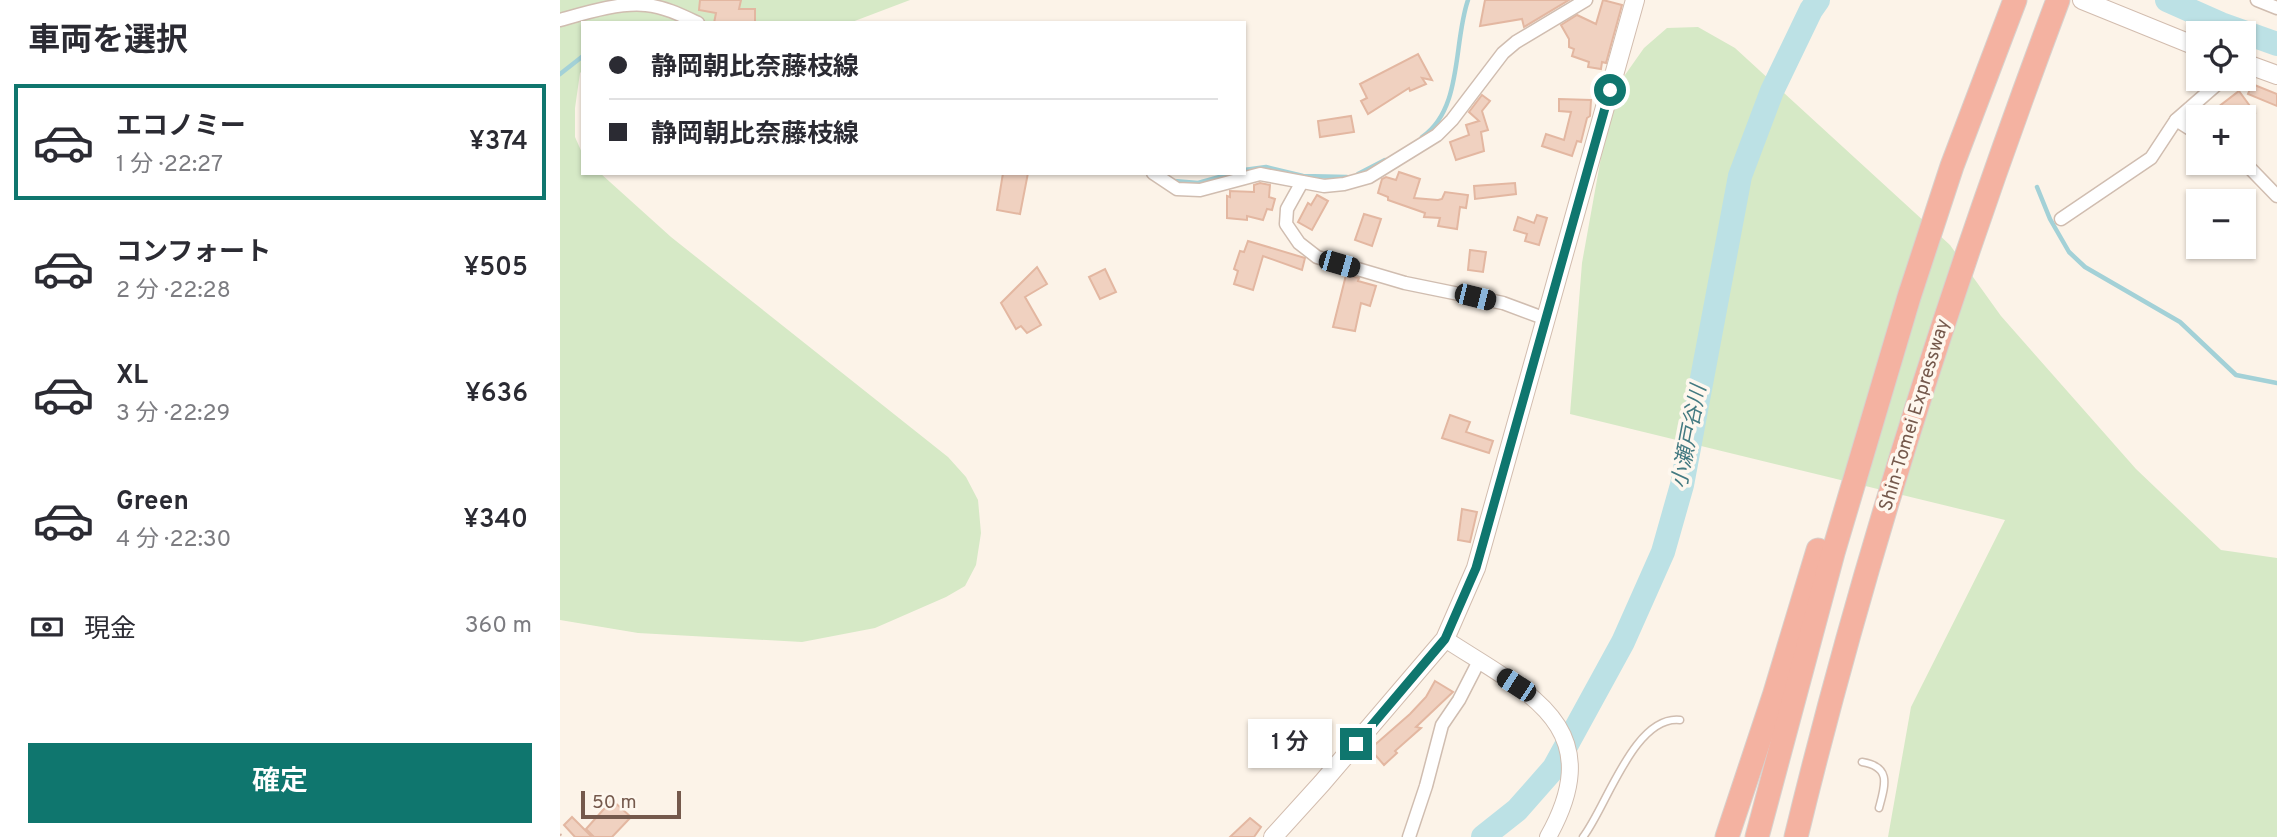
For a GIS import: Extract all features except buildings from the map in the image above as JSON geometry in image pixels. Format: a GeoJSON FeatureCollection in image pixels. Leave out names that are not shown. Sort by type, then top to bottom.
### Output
{"type":"FeatureCollection","features":[{"type":"Feature","properties":{"kind":"highway","name":"Shin-Tomei Expressway"},"geometry":{"type":"LineString","coordinates":[[1757,837],[1833,553],[1909,297],[1952,166],[2015,0]]}},
{"type":"Feature","properties":{"kind":"highway","name":"Shin-Tomei Expressway"},"geometry":{"type":"LineString","coordinates":[[1796,837],[1866,573],[1945,317],[2058,0]]}},
{"type":"Feature","properties":{"kind":"highway"},"geometry":{"type":"LineString","coordinates":[[1727,837],[1774,696],[1823,532],[1909,297]]}},
{"type":"Feature","properties":{"kind":"main road"},"geometry":{"type":"LineString","coordinates":[[1273,837],[1445,639],[1476,568],[1635,0]]}},
{"type":"Feature","properties":{"kind":"main road"},"geometry":{"type":"LineString","coordinates":[[2082,0],[2186,42]]}},
{"type":"Feature","properties":{"kind":"main road"},"geometry":{"type":"LineString","coordinates":[[2256,67],[2277,75]]}},
{"type":"Feature","properties":{"kind":"street"},"geometry":{"type":"LineString","coordinates":[[1156,175],[1177,189],[1200,190],[1260,174],[1324,186],[1369,177],[1421,146],[1452,120],[1503,53],[1516,41],[1586,0]]}},
{"type":"Feature","properties":{"kind":"street"},"geometry":{"type":"LineString","coordinates":[[2257,0],[2277,8]]}},
{"type":"Feature","properties":{"kind":"street"},"geometry":{"type":"LineString","coordinates":[[560,20],[600,9],[644,4],[667,9],[694,21]]}},
{"type":"Feature","properties":{"kind":"street"},"geometry":{"type":"LineString","coordinates":[[2061,219],[2151,158],[2176,120],[2209,91]]}},
{"type":"Feature","properties":{"kind":"street"},"geometry":{"type":"LineString","coordinates":[[2176,120],[2186,126]]}},
{"type":"Feature","properties":{"kind":"street"},"geometry":{"type":"LineString","coordinates":[[2256,174],[2277,196]]}},
{"type":"Feature","properties":{"kind":"street"},"geometry":{"type":"LineString","coordinates":[[1302,182],[1287,209],[1286,224],[1298,243],[1317,257],[1405,283],[1503,303],[1546,318]]}},
{"type":"Feature","properties":{"kind":"street"},"geometry":{"type":"LineString","coordinates":[[1445,639],[1534,697],[1556,722],[1565,738],[1570,754],[1569,787],[1560,815],[1548,837]]}},
{"type":"Feature","properties":{"kind":"street"},"geometry":{"type":"LineString","coordinates":[[1409,837],[1442,724],[1459,700],[1479,661]]}},
{"type":"Feature","properties":{"kind":"lane"},"geometry":{"type":"LineString","coordinates":[[1583,837],[1595,822],[1603,800],[1637,745],[1662,722],[1680,720]]}},
{"type":"Feature","properties":{"kind":"lane"},"geometry":{"type":"LineString","coordinates":[[1862,761],[1881,768],[1884,776],[1879,808]]}},
{"type":"Feature","properties":{"kind":"green space"},"geometry":{"type":"Polygon","coordinates":[[[560,0],[910,0],[855,21],[581,21],[581,72],[575,108],[575,137],[581,150],[581,175],[602,175],[671,237],[948,457],[966,477],[978,500],[981,533],[976,565],[965,586],[875,628],[802,642],[638,633],[560,620],[560,0]]]}},
{"type":"Feature","properties":{"kind":"green space"},"geometry":{"type":"Polygon","coordinates":[[[1698,27],[1735,48],[1950,245],[2001,316],[2136,469],[2221,550],[2277,558],[2277,837],[1888,837],[1911,707],[2005,520],[1570,414],[1582,263],[1609,113],[1620,82],[1644,48],[1667,28],[1698,27]]]}},
{"type":"Feature","properties":{"kind":"waterway"},"geometry":{"type":"LineString","coordinates":[[1422,137],[1435,125],[1451,93],[1468,0]]}},
{"type":"Feature","properties":{"kind":"waterway","name":"小瀬戸谷川"},"geometry":{"type":"LineString","coordinates":[[1483,837],[1517,810],[1554,768],[1623,642],[1663,552],[1682,485],[1740,176],[1772,91],[1818,0]]}},
{"type":"Feature","properties":{"kind":"waterway","name":"小瀬戸谷川"},"geometry":{"type":"LineString","coordinates":[[2167,0],[2221,24],[2277,44]]}},
{"type":"Feature","properties":{"kind":"waterway"},"geometry":{"type":"LineString","coordinates":[[560,74],[581,58]]}},
{"type":"Feature","properties":{"kind":"waterway"},"geometry":{"type":"LineString","coordinates":[[1358,174],[1385,160]]}},
{"type":"Feature","properties":{"kind":"waterway"},"geometry":{"type":"LineString","coordinates":[[1246,170],[1266,167],[1303,176],[1347,177]]}},
{"type":"Feature","properties":{"kind":"waterway"},"geometry":{"type":"LineString","coordinates":[[1174,181],[1198,183],[1227,175]]}},
{"type":"Feature","properties":{"kind":"waterway"},"geometry":{"type":"LineString","coordinates":[[2037,187],[2050,219],[2069,252],[2085,267],[2180,322],[2236,375],[2277,383]]}},
{"type":"Feature","properties":{"kind":"route"},"geometry":{"type":"LineString","coordinates":[[1356,744],[1445,639],[1476,568],[1610,90]]}}]}
